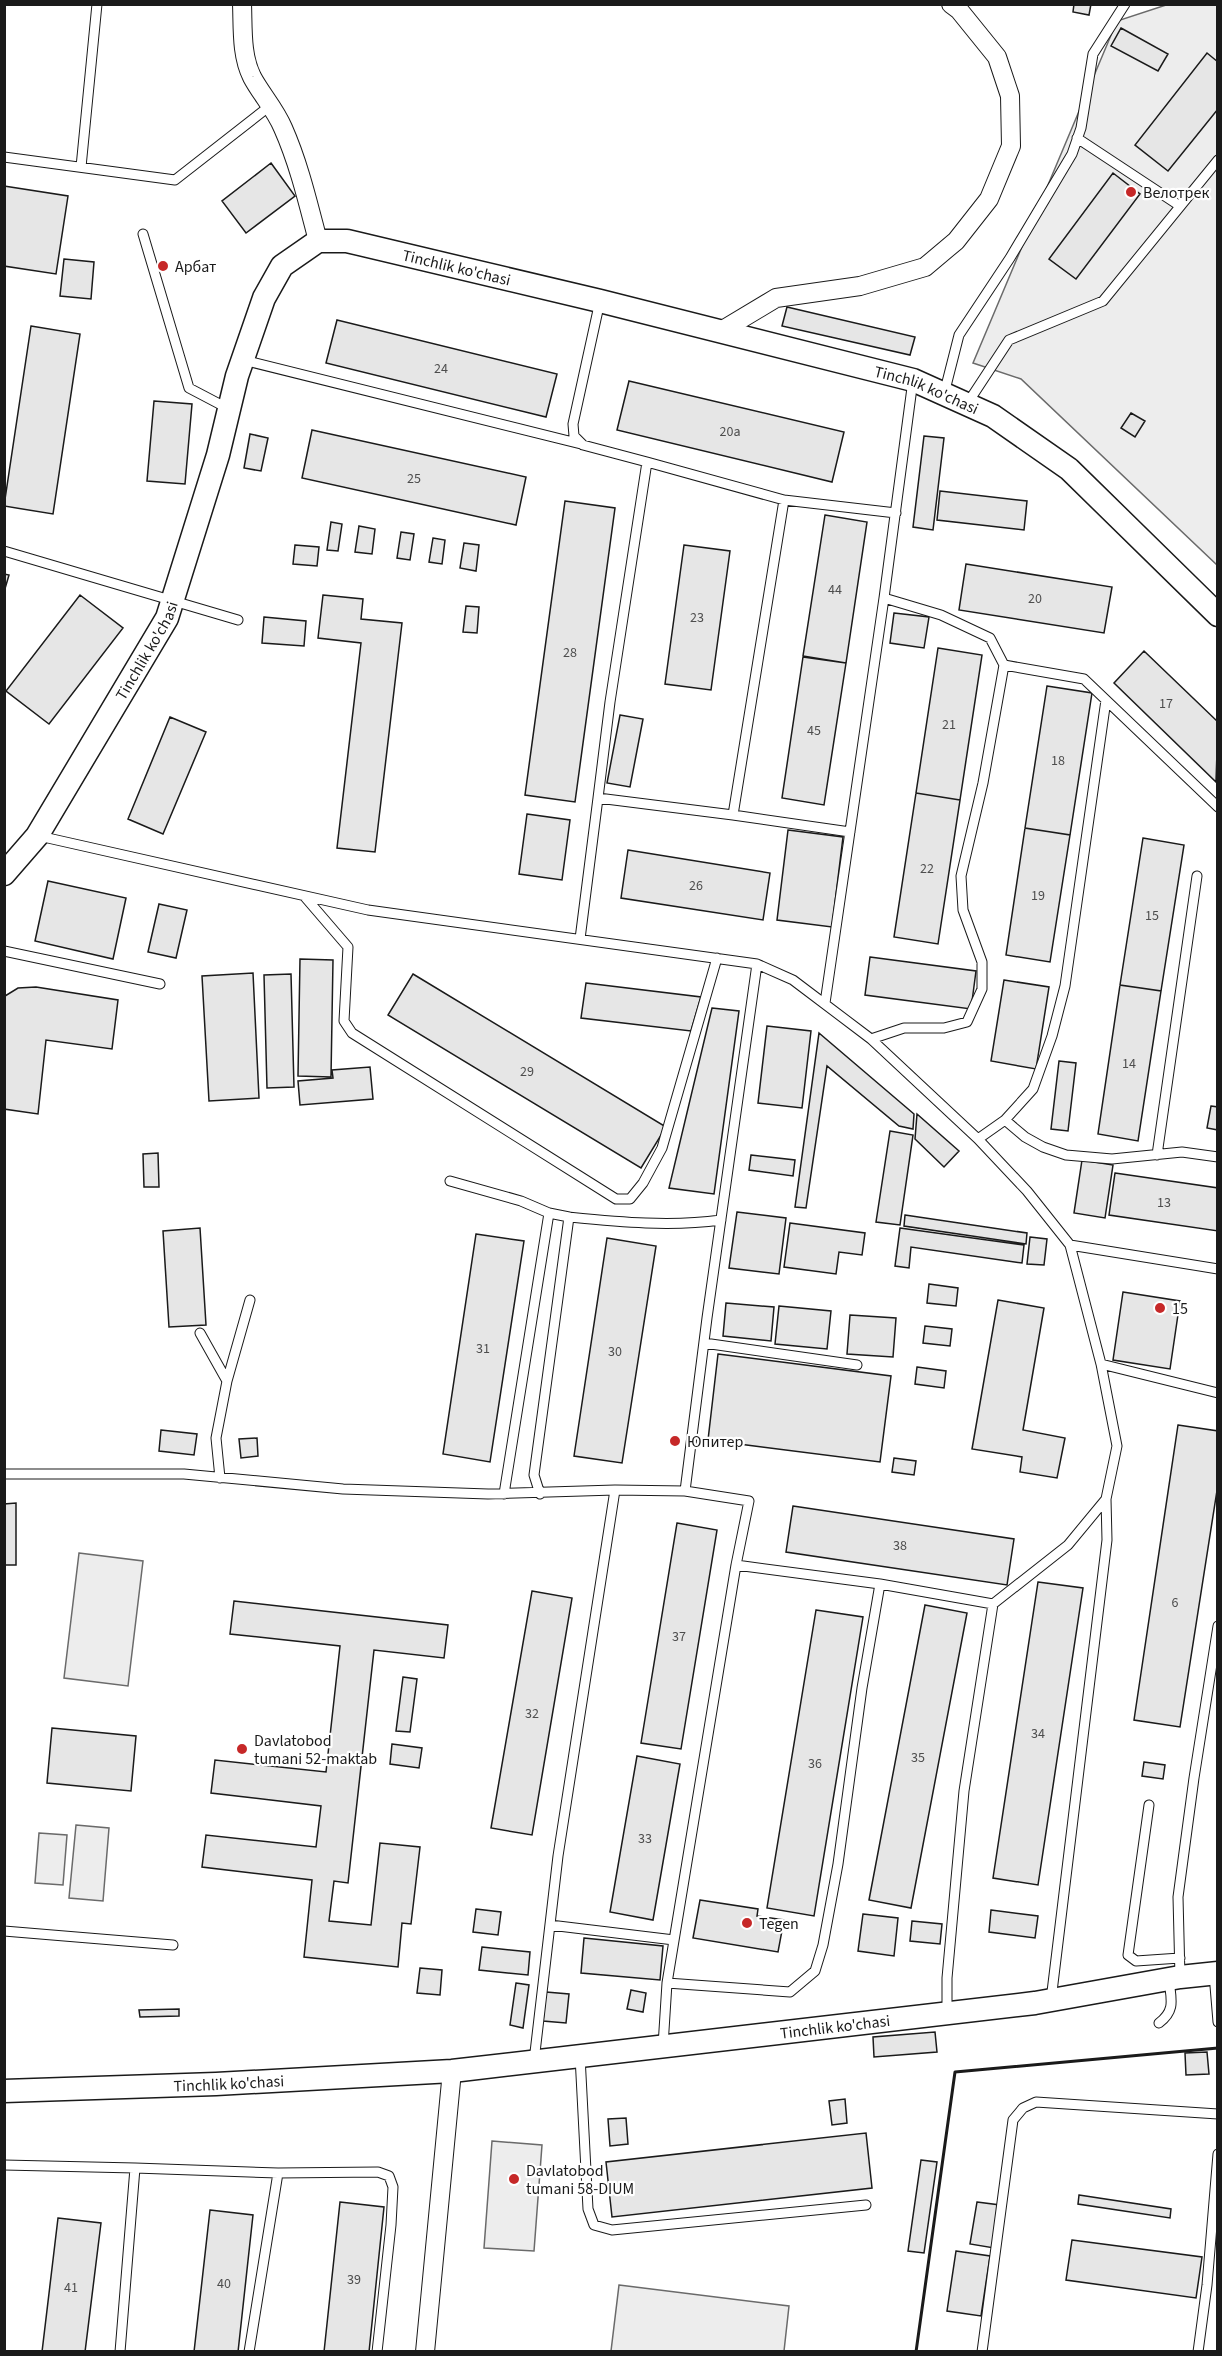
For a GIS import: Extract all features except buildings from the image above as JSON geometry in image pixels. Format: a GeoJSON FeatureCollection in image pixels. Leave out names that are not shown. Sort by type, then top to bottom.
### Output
{"type":"FeatureCollection","features":[{"type":"Feature","properties":{"kind":"street"},"geometry":{"type":"LineString","coordinates":[[242,4],[245,55],[252,77],[272,105],[283,128],[298,169],[318,242]]}},
{"type":"Feature","properties":{"kind":"street"},"geometry":{"type":"LineString","coordinates":[[721,331],[776,298],[860,286],[925,267],[956,241],[989,199],[1011,146],[1010,96],[997,57],[959,10],[951,4]]}},
{"type":"Feature","properties":{"kind":"street","name":"Tinchlik ko'chasi"},"geometry":{"type":"LineString","coordinates":[[4,874],[17,854],[36,836],[167,618],[218,455],[243,360],[264,298],[282,266],[318,242],[347,241],[600,301],[913,380],[993,416],[1069,470],[1218,615]]}},
{"type":"Feature","properties":{"kind":"street","name":"Tinchlik ko'chasi"},"geometry":{"type":"LineString","coordinates":[[4,2091],[216,2084],[452,2071],[1051,2001],[1176,1972],[1216,1974]]}},
{"type":"Feature","properties":{"kind":"street"},"geometry":{"type":"LineString","coordinates":[[425,2352],[452,2071]]}},
{"type":"Feature","properties":{"kind":"lane"},"geometry":{"type":"LineString","coordinates":[[81,167],[97,4]]}},
{"type":"Feature","properties":{"kind":"lane"},"geometry":{"type":"LineString","coordinates":[[944,394],[959,335],[1010,258],[1072,154],[1081,128],[1093,54],[1125,4]]}},
{"type":"Feature","properties":{"kind":"lane"},"geometry":{"type":"LineString","coordinates":[[4,157],[175,180],[272,105]]}},
{"type":"Feature","properties":{"kind":"lane"},"geometry":{"type":"LineString","coordinates":[[1077,138],[1180,207]]}},
{"type":"Feature","properties":{"kind":"lane"},"geometry":{"type":"LineString","coordinates":[[967,404],[1009,340],[1103,301],[1218,160]]}},
{"type":"Feature","properties":{"kind":"lane"},"geometry":{"type":"LineString","coordinates":[[143,234],[189,388],[229,409]]}},
{"type":"Feature","properties":{"kind":"lane"},"geometry":{"type":"LineString","coordinates":[[583,445],[574,436],[573,424],[600,301]]}},
{"type":"Feature","properties":{"kind":"lane"},"geometry":{"type":"LineString","coordinates":[[243,360],[583,445],[784,500],[896,513]]}},
{"type":"Feature","properties":{"kind":"lane"},"geometry":{"type":"LineString","coordinates":[[825,1003],[913,380]]}},
{"type":"Feature","properties":{"kind":"lane"},"geometry":{"type":"LineString","coordinates":[[580,939],[610,702],[647,462]]}},
{"type":"Feature","properties":{"kind":"lane"},"geometry":{"type":"LineString","coordinates":[[733,815],[784,500]]}},
{"type":"Feature","properties":{"kind":"lane"},"geometry":{"type":"LineString","coordinates":[[4,551],[238,620]]}},
{"type":"Feature","properties":{"kind":"lane"},"geometry":{"type":"LineString","coordinates":[[872,1040],[904,1028],[944,1028],[967,1022],[982,989],[981,962],[963,910],[961,876],[983,783],[1004,665],[990,638],[941,615],[884,598]]}},
{"type":"Feature","properties":{"kind":"lane"},"geometry":{"type":"LineString","coordinates":[[1004,665],[1084,679],[1218,807]]}},
{"type":"Feature","properties":{"kind":"lane"},"geometry":{"type":"LineString","coordinates":[[978,1139],[1005,1120],[1033,1089],[1052,1036],[1065,986],[1106,700]]}},
{"type":"Feature","properties":{"kind":"lane"},"geometry":{"type":"LineString","coordinates":[[598,798],[850,832]]}},
{"type":"Feature","properties":{"kind":"lane"},"geometry":{"type":"LineString","coordinates":[[36,836],[368,910],[757,964],[794,981],[872,1040],[978,1139],[1027,1191],[1071,1245],[1101,1364],[1117,1446],[1106,1499],[1107,1540],[1051,2001]]}},
{"type":"Feature","properties":{"kind":"lane"},"geometry":{"type":"LineString","coordinates":[[1157,1155],[1197,876]]}},
{"type":"Feature","properties":{"kind":"lane"},"geometry":{"type":"LineString","coordinates":[[304,897],[348,947],[344,1021],[352,1033],[616,1199],[630,1199],[644,1183],[662,1148],[717,958]]}},
{"type":"Feature","properties":{"kind":"lane"},"geometry":{"type":"LineString","coordinates":[[4,951],[160,984]]}},
{"type":"Feature","properties":{"kind":"lane"},"geometry":{"type":"LineString","coordinates":[[685,1491],[757,964]]}},
{"type":"Feature","properties":{"kind":"lane"},"geometry":{"type":"LineString","coordinates":[[1005,1120],[1025,1137],[1043,1147],[1066,1155],[1112,1159],[1182,1152],[1218,1157]]}},
{"type":"Feature","properties":{"kind":"lane"},"geometry":{"type":"LineString","coordinates":[[450,1181],[569,1217],[654,1225],[697,1224],[721,1220]]}},
{"type":"Feature","properties":{"kind":"lane"},"geometry":{"type":"LineString","coordinates":[[504,1494],[549,1212]]}},
{"type":"Feature","properties":{"kind":"lane"},"geometry":{"type":"LineString","coordinates":[[540,1494],[534,1475],[569,1217]]}},
{"type":"Feature","properties":{"kind":"lane"},"geometry":{"type":"LineString","coordinates":[[1071,1245],[1218,1269]]}},
{"type":"Feature","properties":{"kind":"lane"},"geometry":{"type":"LineString","coordinates":[[220,1478],[216,1438],[227,1382],[250,1300]]}},
{"type":"Feature","properties":{"kind":"lane"},"geometry":{"type":"LineString","coordinates":[[200,1333],[227,1382]]}},
{"type":"Feature","properties":{"kind":"lane"},"geometry":{"type":"LineString","coordinates":[[704,1343],[858,1365]]}},
{"type":"Feature","properties":{"kind":"lane"},"geometry":{"type":"LineString","coordinates":[[1101,1364],[1218,1393]]}},
{"type":"Feature","properties":{"kind":"lane"},"geometry":{"type":"LineString","coordinates":[[4,1474],[184,1474],[344,1489],[504,1494],[615,1490],[685,1491],[748,1502],[666,1983],[663,2047]]}},
{"type":"Feature","properties":{"kind":"lane"},"geometry":{"type":"LineString","coordinates":[[534,2061],[558,1856],[615,1490]]}},
{"type":"Feature","properties":{"kind":"lane"},"geometry":{"type":"LineString","coordinates":[[947,2013],[947,1978],[964,1791],[993,1604],[1068,1545],[1106,1499]]}},
{"type":"Feature","properties":{"kind":"lane"},"geometry":{"type":"LineString","coordinates":[[736,1565],[880,1584],[993,1604]]}},
{"type":"Feature","properties":{"kind":"lane"},"geometry":{"type":"LineString","coordinates":[[666,1983],[790,1992],[815,1971],[823,1946],[838,1864],[862,1688],[880,1584]]}},
{"type":"Feature","properties":{"kind":"lane"},"geometry":{"type":"LineString","coordinates":[[1159,2023],[1168,2015],[1172,2002],[1176,1972],[1178,1898],[1218,1626]]}},
{"type":"Feature","properties":{"kind":"lane"},"geometry":{"type":"LineString","coordinates":[[1149,1805],[1128,1955],[1136,1961],[1176,1972]]}},
{"type":"Feature","properties":{"kind":"lane"},"geometry":{"type":"LineString","coordinates":[[550,1925],[674,1940]]}},
{"type":"Feature","properties":{"kind":"lane"},"geometry":{"type":"LineString","coordinates":[[4,1931],[173,1945]]}},
{"type":"Feature","properties":{"kind":"lane"},"geometry":{"type":"LineString","coordinates":[[1216,1974],[1218,2022]]}},
{"type":"Feature","properties":{"kind":"lane"},"geometry":{"type":"LineString","coordinates":[[580,2056],[588,2209],[594,2225],[612,2230],[866,2205]]}},
{"type":"Feature","properties":{"kind":"lane"},"geometry":{"type":"LineString","coordinates":[[982,2352],[1013,2120],[1023,2108],[1036,2102],[1218,2114]]}},
{"type":"Feature","properties":{"kind":"lane"},"geometry":{"type":"LineString","coordinates":[[1198,2352],[1207,2285],[1218,2154]]}},
{"type":"Feature","properties":{"kind":"lane"},"geometry":{"type":"LineString","coordinates":[[4,2165],[278,2173],[378,2172],[389,2176],[393,2187],[391,2225],[376,2352]]}},
{"type":"Feature","properties":{"kind":"lane"},"geometry":{"type":"LineString","coordinates":[[120,2352],[135,2168]]}},
{"type":"Feature","properties":{"kind":"lane"},"geometry":{"type":"LineString","coordinates":[[249,2352],[278,2173]]}},
{"type":"Feature","properties":{"kind":"shaded area","name":"Велотрек"},"geometry":{"type":"Polygon","coordinates":[[[1166,5],[1217,5],[1217,565],[1021,379],[973,363],[1117,21],[1166,5]]]}},
{"type":"Feature","properties":{"kind":"shaded area"},"geometry":{"type":"Polygon","coordinates":[[[79,1553],[143,1561],[128,1686],[64,1678],[79,1553]]]}},
{"type":"Feature","properties":{"kind":"shaded area"},"geometry":{"type":"Polygon","coordinates":[[[76,1825],[109,1828],[103,1901],[69,1898],[76,1825]]]}},
{"type":"Feature","properties":{"kind":"shaded area"},"geometry":{"type":"Polygon","coordinates":[[[39,1833],[67,1835],[63,1885],[35,1883],[39,1833]]]}},
{"type":"Feature","properties":{"kind":"shaded area"},"geometry":{"type":"Polygon","coordinates":[[[492,2141],[542,2145],[534,2251],[484,2248],[492,2141]]]}},
{"type":"Feature","properties":{"kind":"shaded area"},"geometry":{"type":"Polygon","coordinates":[[[619,2285],[789,2306],[784,2351],[611,2351],[619,2285]]]}},
{"type":"Feature","properties":{"kind":"wall"},"geometry":{"type":"LineString","coordinates":[[916,2352],[955,2072],[1218,2048]]}},
{"type":"Feature","properties":{"kind":"place","name":"Велотрек"},"geometry":{"type":"Point","coordinates":[1131,192]}},
{"type":"Feature","properties":{"kind":"place","name":"Арбат"},"geometry":{"type":"Point","coordinates":[163,266]}},
{"type":"Feature","properties":{"kind":"place","name":"15"},"geometry":{"type":"Point","coordinates":[1160,1308]}},
{"type":"Feature","properties":{"kind":"place","name":"Юпитер"},"geometry":{"type":"Point","coordinates":[675,1441]}},
{"type":"Feature","properties":{"kind":"place","name":"Davlatobod tumani 52-maktab"},"geometry":{"type":"Point","coordinates":[242,1749]}},
{"type":"Feature","properties":{"kind":"place","name":"Tegen"},"geometry":{"type":"Point","coordinates":[747,1923]}},
{"type":"Feature","properties":{"kind":"place","name":"Davlatobod tumani 58-DIUM"},"geometry":{"type":"Point","coordinates":[514,2179]}}]}
